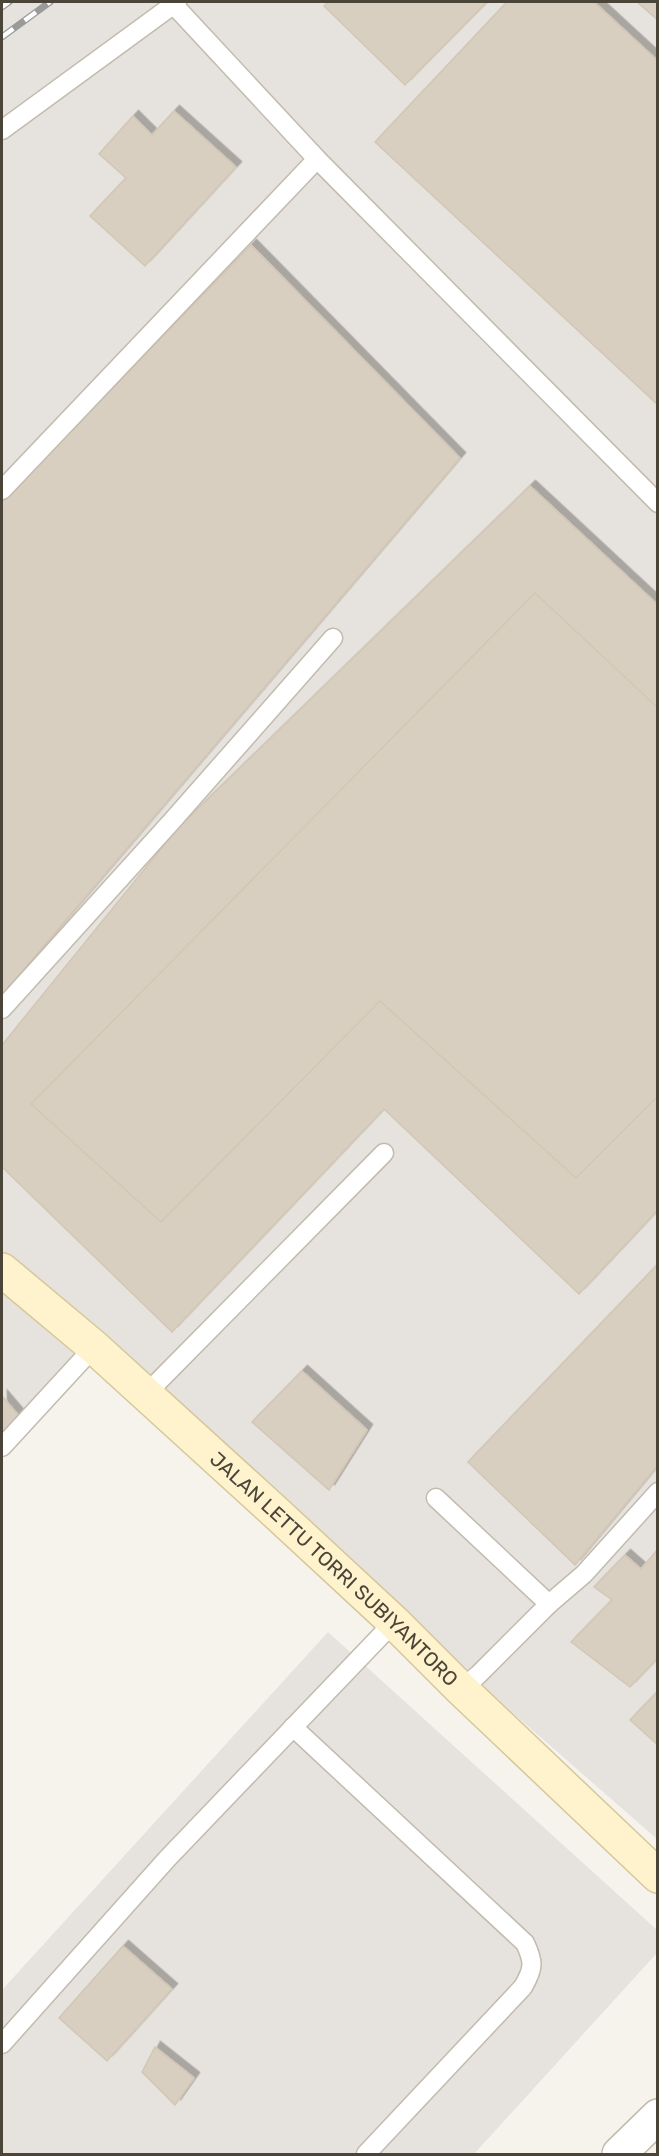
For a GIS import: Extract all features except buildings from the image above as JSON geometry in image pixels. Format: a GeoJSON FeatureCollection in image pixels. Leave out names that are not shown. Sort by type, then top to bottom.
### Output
{"type":"FeatureCollection","features":[{"type":"Feature","properties":{"kind":"main road","name":"JALAN LETTU TORRI SUBIYANTORO"},"geometry":{"type":"LineString","coordinates":[[2,1270],[94,1347],[394,1622],[657,1876]]}},
{"type":"Feature","properties":{"kind":"street"},"geometry":{"type":"LineString","coordinates":[[619,2154],[657,2116]]}},
{"type":"Feature","properties":{"kind":"lane"},"geometry":{"type":"LineString","coordinates":[[2,130],[175,3],[317,159],[657,503]]}},
{"type":"Feature","properties":{"kind":"lane"},"geometry":{"type":"LineString","coordinates":[[2,490],[317,159]]}},
{"type":"Feature","properties":{"kind":"lane"},"geometry":{"type":"LineString","coordinates":[[2,1009],[333,638]]}},
{"type":"Feature","properties":{"kind":"lane"},"geometry":{"type":"LineString","coordinates":[[146,1394],[384,1153]]}},
{"type":"Feature","properties":{"kind":"lane"},"geometry":{"type":"LineString","coordinates":[[2,1447],[94,1347]]}},
{"type":"Feature","properties":{"kind":"lane"},"geometry":{"type":"LineString","coordinates":[[461,1689],[549,1604],[584,1574],[657,1492]]}},
{"type":"Feature","properties":{"kind":"lane"},"geometry":{"type":"LineString","coordinates":[[436,1498],[549,1604]]}},
{"type":"Feature","properties":{"kind":"lane"},"geometry":{"type":"LineString","coordinates":[[2,2044],[167,1859],[394,1622]]}},
{"type":"Feature","properties":{"kind":"lane"},"geometry":{"type":"LineString","coordinates":[[293,1727],[525,1943],[531,1957],[532,1971],[523,1987],[366,2154]]}},
{"type":"Feature","properties":{"kind":"shaded area"},"geometry":{"type":"Polygon","coordinates":[[[2,2],[657,2],[657,1839],[94,1347],[2,1446],[2,2]]]}},
{"type":"Feature","properties":{"kind":"shaded area"},"geometry":{"type":"Polygon","coordinates":[[[328,1632],[657,1930],[657,1953],[474,2154],[2,2154],[2,1990],[328,1632]]]}},
{"type":"Feature","properties":{"kind":"railway"},"geometry":{"type":"LineString","coordinates":[[2,7],[9,2]]}},
{"type":"Feature","properties":{"kind":"railway"},"geometry":{"type":"LineString","coordinates":[[2,37],[50,2]]}}]}
